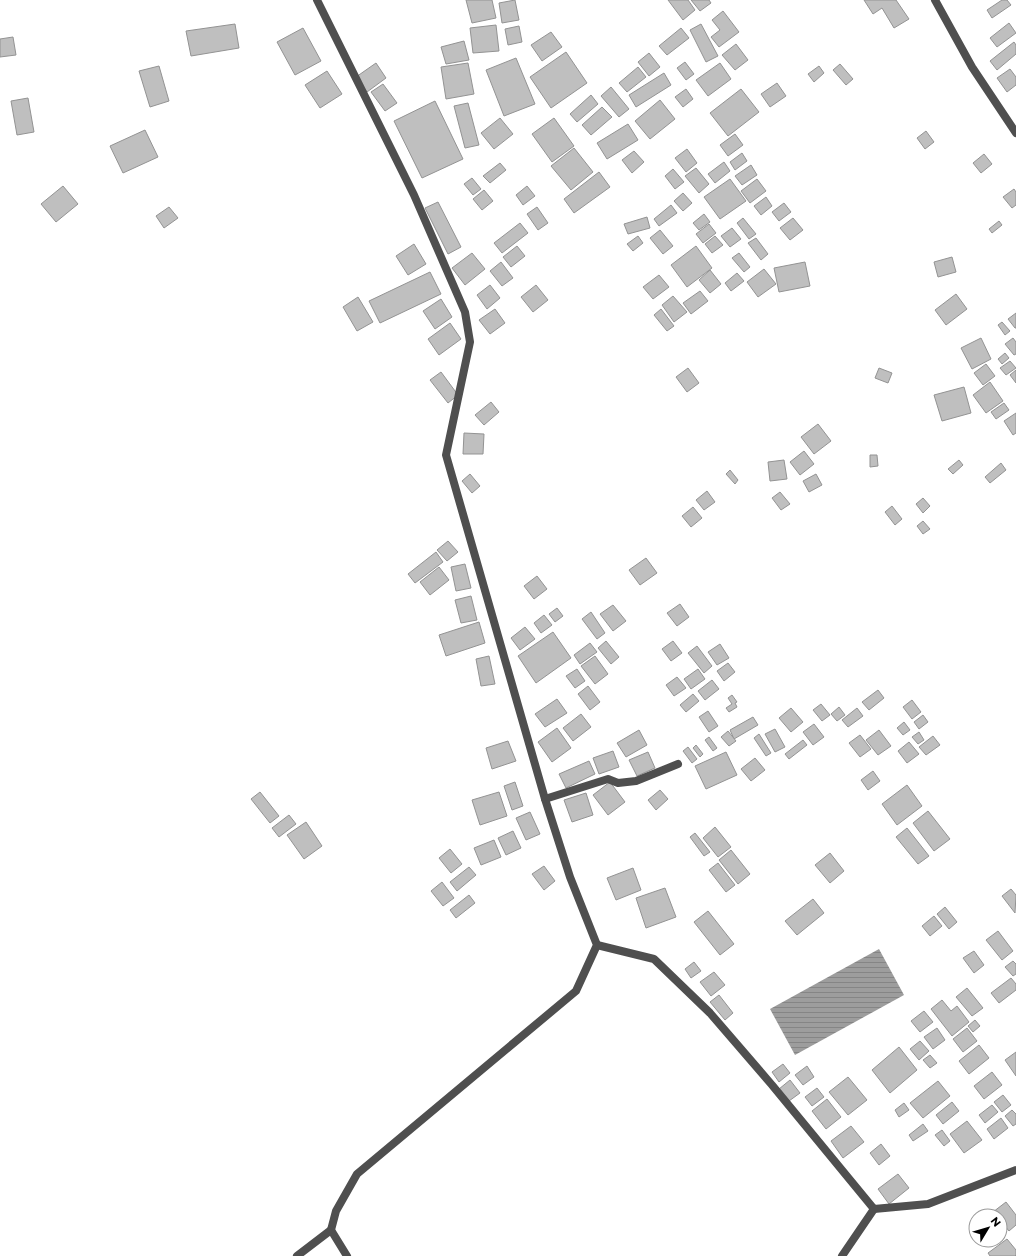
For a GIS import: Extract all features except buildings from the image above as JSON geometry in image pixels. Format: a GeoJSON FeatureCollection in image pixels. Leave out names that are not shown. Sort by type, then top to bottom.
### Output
{"type":"FeatureCollection","features":[{"type":"Feature","properties":{"kind":"street"},"geometry":{"type":"LineString","coordinates":[[297,1256],[331,1230],[336,1211],[357,1174],[576,992],[597,945],[570,877],[446,455],[470,342],[465,312],[414,194],[317,0]]}},
{"type":"Feature","properties":{"kind":"street"},"geometry":{"type":"LineString","coordinates":[[935,0],[972,67],[1016,133]]}},
{"type":"Feature","properties":{"kind":"street"},"geometry":{"type":"LineString","coordinates":[[546,799],[608,779],[618,783],[636,781],[678,764]]}},
{"type":"Feature","properties":{"kind":"street"},"geometry":{"type":"LineString","coordinates":[[597,945],[654,959],[660,964],[710,1012],[874,1209]]}},
{"type":"Feature","properties":{"kind":"street"},"geometry":{"type":"LineString","coordinates":[[874,1209],[928,1204],[1016,1170]]}},
{"type":"Feature","properties":{"kind":"street"},"geometry":{"type":"LineString","coordinates":[[842,1256],[874,1209]]}},
{"type":"Feature","properties":{"kind":"street"},"geometry":{"type":"LineString","coordinates":[[331,1230],[347,1256]]}},
{"type":"Feature","properties":{"kind":"shaded area"},"geometry":{"type":"Polygon","coordinates":[[[879,949],[904,995],[795,1055],[770,1009],[879,949]]]}}]}
